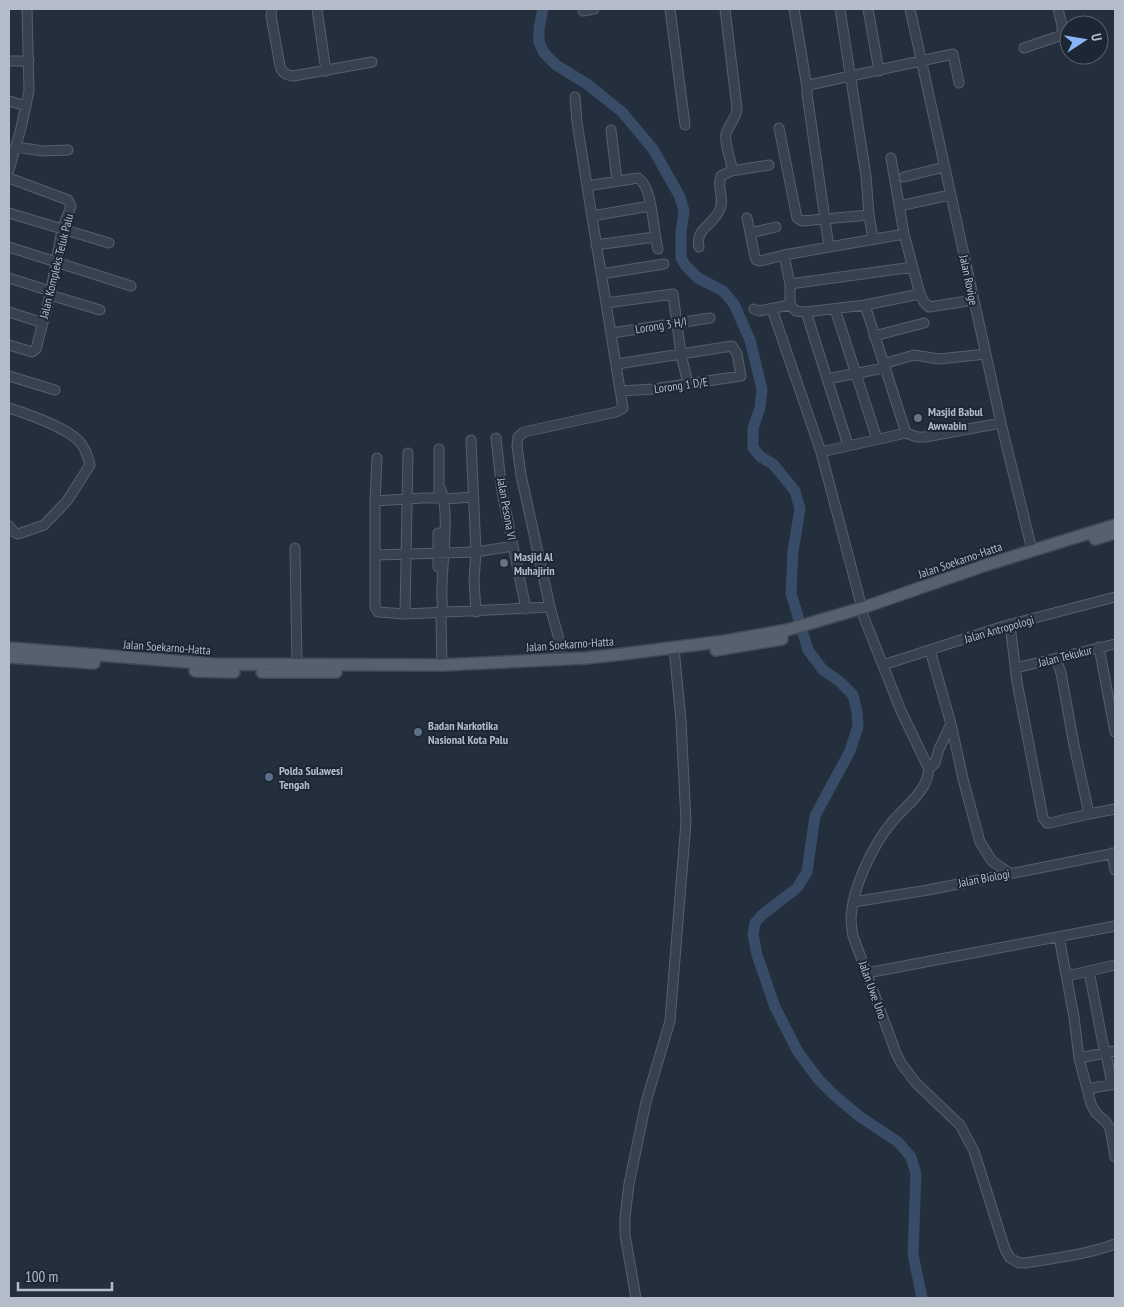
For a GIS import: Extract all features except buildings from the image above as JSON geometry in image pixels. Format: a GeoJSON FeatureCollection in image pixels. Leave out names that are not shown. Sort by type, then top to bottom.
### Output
{"type":"FeatureCollection","features":[{"type":"Feature","properties":{"kind":"main road","name":"Jalan Soekarno-Hatta"},"geometry":{"type":"LineString","coordinates":[[9,648],[212,672],[442,665],[481,667],[733,648],[815,626],[987,572],[1115,525]]}},
{"type":"Feature","properties":{"kind":"main road","name":"Jalan Soekarno-Hatta"},"geometry":{"type":"LineString","coordinates":[[862,611],[1032,550],[1115,533]]}},
{"type":"Feature","properties":{"kind":"main road","name":"Jalan Soekarno-Hatta"},"geometry":{"type":"LineString","coordinates":[[9,657],[213,664],[297,664],[320,668],[481,667],[573,666],[674,651]]}},
{"type":"Feature","properties":{"kind":"street"},"geometry":{"type":"LineString","coordinates":[[9,170],[14,142],[29,91],[27,9]]}},
{"type":"Feature","properties":{"kind":"street"},"geometry":{"type":"LineString","coordinates":[[272,9],[271,16],[280,66],[283,72],[293,76],[372,62]]}},
{"type":"Feature","properties":{"kind":"street"},"geometry":{"type":"LineString","coordinates":[[317,9],[326,71]]}},
{"type":"Feature","properties":{"kind":"street"},"geometry":{"type":"LineString","coordinates":[[583,9],[583,11],[594,9]]}},
{"type":"Feature","properties":{"kind":"street"},"geometry":{"type":"LineString","coordinates":[[670,9],[684,125]]}},
{"type":"Feature","properties":{"kind":"street"},"geometry":{"type":"LineString","coordinates":[[725,9],[737,108],[726,137],[731,160],[731,171]]}},
{"type":"Feature","properties":{"kind":"street"},"geometry":{"type":"LineString","coordinates":[[794,9],[829,247]]}},
{"type":"Feature","properties":{"kind":"street"},"geometry":{"type":"LineString","coordinates":[[840,9],[874,240]]}},
{"type":"Feature","properties":{"kind":"street"},"geometry":{"type":"LineString","coordinates":[[868,9],[879,71]]}},
{"type":"Feature","properties":{"kind":"street","name":"Jalan Rovige"},"geometry":{"type":"LineString","coordinates":[[910,9],[1000,423],[1032,550]]}},
{"type":"Feature","properties":{"kind":"street"},"geometry":{"type":"LineString","coordinates":[[1024,48],[1062,35],[1062,25],[1058,9]]}},
{"type":"Feature","properties":{"kind":"street"},"geometry":{"type":"LineString","coordinates":[[807,88],[813,83],[879,71],[953,54],[959,83]]}},
{"type":"Feature","properties":{"kind":"street"},"geometry":{"type":"LineString","coordinates":[[9,61],[29,61]]}},
{"type":"Feature","properties":{"kind":"street"},"geometry":{"type":"LineString","coordinates":[[562,660],[559,639],[550,607],[521,475],[517,446],[518,437],[524,432],[621,410],[623,406],[596,245],[575,97]]}},
{"type":"Feature","properties":{"kind":"street"},"geometry":{"type":"LineString","coordinates":[[9,101],[26,106]]}},
{"type":"Feature","properties":{"kind":"street"},"geometry":{"type":"LineString","coordinates":[[779,128],[797,218],[802,221],[869,215]]}},
{"type":"Feature","properties":{"kind":"street"},"geometry":{"type":"LineString","coordinates":[[611,130],[617,181]]}},
{"type":"Feature","properties":{"kind":"street"},"geometry":{"type":"LineString","coordinates":[[14,142],[43,151],[68,150]]}},
{"type":"Feature","properties":{"kind":"street"},"geometry":{"type":"LineString","coordinates":[[890,158],[904,234],[920,294],[926,306],[974,300]]}},
{"type":"Feature","properties":{"kind":"street"},"geometry":{"type":"LineString","coordinates":[[699,247],[697,241],[701,230],[719,213],[722,206],[723,201],[719,180],[721,176],[731,171],[769,165]]}},
{"type":"Feature","properties":{"kind":"street"},"geometry":{"type":"LineString","coordinates":[[904,177],[944,167]]}},
{"type":"Feature","properties":{"kind":"street","name":"Jalan Kompleks Teluk Palu"},"geometry":{"type":"LineString","coordinates":[[9,178],[69,201],[71,206],[62,230],[39,343],[32,352],[9,345]]}},
{"type":"Feature","properties":{"kind":"street"},"geometry":{"type":"LineString","coordinates":[[587,186],[640,179],[645,184],[654,237],[658,249]]}},
{"type":"Feature","properties":{"kind":"street"},"geometry":{"type":"LineString","coordinates":[[899,206],[950,195]]}},
{"type":"Feature","properties":{"kind":"street"},"geometry":{"type":"LineString","coordinates":[[592,216],[650,206]]}},
{"type":"Feature","properties":{"kind":"street"},"geometry":{"type":"LineString","coordinates":[[9,213],[109,244]]}},
{"type":"Feature","properties":{"kind":"street"},"geometry":{"type":"LineString","coordinates":[[747,218],[756,260],[904,234]]}},
{"type":"Feature","properties":{"kind":"street"},"geometry":{"type":"LineString","coordinates":[[750,232],[776,227]]}},
{"type":"Feature","properties":{"kind":"street"},"geometry":{"type":"LineString","coordinates":[[596,245],[654,237]]}},
{"type":"Feature","properties":{"kind":"street"},"geometry":{"type":"LineString","coordinates":[[9,247],[131,286]]}},
{"type":"Feature","properties":{"kind":"street"},"geometry":{"type":"LineString","coordinates":[[784,255],[790,284],[790,305],[796,311],[806,312],[865,305],[920,294]]}},
{"type":"Feature","properties":{"kind":"street"},"geometry":{"type":"LineString","coordinates":[[601,274],[664,264]]}},
{"type":"Feature","properties":{"kind":"street"},"geometry":{"type":"LineString","coordinates":[[790,284],[913,267]]}},
{"type":"Feature","properties":{"kind":"street"},"geometry":{"type":"LineString","coordinates":[[9,278],[100,310]]}},
{"type":"Feature","properties":{"kind":"street"},"geometry":{"type":"LineString","coordinates":[[606,303],[673,294],[681,354],[688,384]]}},
{"type":"Feature","properties":{"kind":"street"},"geometry":{"type":"LineString","coordinates":[[754,309],[759,311],[790,305]]}},
{"type":"Feature","properties":{"kind":"street"},"geometry":{"type":"LineString","coordinates":[[865,305],[906,433]]}},
{"type":"Feature","properties":{"kind":"street"},"geometry":{"type":"LineString","coordinates":[[835,308],[877,439]]}},
{"type":"Feature","properties":{"kind":"street"},"geometry":{"type":"LineString","coordinates":[[772,309],[820,452],[862,611],[902,711],[929,769]]}},
{"type":"Feature","properties":{"kind":"street"},"geometry":{"type":"LineString","coordinates":[[9,312],[42,323]]}},
{"type":"Feature","properties":{"kind":"street"},"geometry":{"type":"LineString","coordinates":[[806,312],[848,445]]}},
{"type":"Feature","properties":{"kind":"street","name":"Lorong 3 H/I"},"geometry":{"type":"LineString","coordinates":[[612,333],[710,318]]}},
{"type":"Feature","properties":{"kind":"street"},"geometry":{"type":"LineString","coordinates":[[874,336],[924,323]]}},
{"type":"Feature","properties":{"kind":"street","name":"Lorong 1 D/E"},"geometry":{"type":"LineString","coordinates":[[620,391],[741,376],[738,354],[732,346],[681,354]]}},
{"type":"Feature","properties":{"kind":"street"},"geometry":{"type":"LineString","coordinates":[[616,364],[681,354]]}},
{"type":"Feature","properties":{"kind":"street"},"geometry":{"type":"LineString","coordinates":[[827,379],[884,366],[914,355],[939,359],[986,354]]}},
{"type":"Feature","properties":{"kind":"street"},"geometry":{"type":"LineString","coordinates":[[9,376],[55,390]]}},
{"type":"Feature","properties":{"kind":"street"},"geometry":{"type":"LineString","coordinates":[[9,526],[18,534],[44,525],[68,501],[90,465],[88,454],[78,440],[46,422],[12,409]]}},
{"type":"Feature","properties":{"kind":"street"},"geometry":{"type":"LineString","coordinates":[[820,452],[906,433],[917,437],[925,437],[1000,423]]}},
{"type":"Feature","properties":{"kind":"street","name":"Jalan Pesona VI"},"geometry":{"type":"LineString","coordinates":[[496,438],[502,492],[526,609]]}},
{"type":"Feature","properties":{"kind":"street"},"geometry":{"type":"LineString","coordinates":[[471,440],[476,552],[474,581],[476,612]]}},
{"type":"Feature","properties":{"kind":"street"},"geometry":{"type":"LineString","coordinates":[[439,449],[442,665]]}},
{"type":"Feature","properties":{"kind":"street"},"geometry":{"type":"LineString","coordinates":[[405,614],[408,454]]}},
{"type":"Feature","properties":{"kind":"street"},"geometry":{"type":"LineString","coordinates":[[378,458],[375,501],[376,611],[381,613],[440,615],[550,607]]}},
{"type":"Feature","properties":{"kind":"street"},"geometry":{"type":"LineString","coordinates":[[375,501],[441,496],[474,497]]}},
{"type":"Feature","properties":{"kind":"street"},"geometry":{"type":"LineString","coordinates":[[376,555],[476,552],[513,546]]}},
{"type":"Feature","properties":{"kind":"street"},"geometry":{"type":"LineString","coordinates":[[295,548],[297,664]]}},
{"type":"Feature","properties":{"kind":"street","name":"Jalan Antropologi"},"geometry":{"type":"LineString","coordinates":[[883,665],[1010,624],[1115,597]]}},
{"type":"Feature","properties":{"kind":"street"},"geometry":{"type":"LineString","coordinates":[[1010,624],[1017,682],[1042,818],[1047,823],[1050,823],[1115,809]]}},
{"type":"Feature","properties":{"kind":"street","name":"Jalan Tekukur"},"geometry":{"type":"LineString","coordinates":[[1016,668],[1115,644]]}},
{"type":"Feature","properties":{"kind":"street"},"geometry":{"type":"LineString","coordinates":[[1099,647],[1115,732]]}},
{"type":"Feature","properties":{"kind":"street"},"geometry":{"type":"LineString","coordinates":[[930,650],[951,724],[980,842],[992,861],[1009,874]]}},
{"type":"Feature","properties":{"kind":"street"},"geometry":{"type":"LineString","coordinates":[[636,1298],[625,1235],[625,1217],[629,1184],[646,1102],[670,1021],[686,822],[681,721],[674,651]]}},
{"type":"Feature","properties":{"kind":"street"},"geometry":{"type":"LineString","coordinates":[[1056,658],[1089,814]]}},
{"type":"Feature","properties":{"kind":"street","name":"Jalan Uwe Uno"},"geometry":{"type":"LineString","coordinates":[[951,724],[939,749],[935,764],[929,769],[928,777],[921,792],[881,836],[858,886],[853,902],[851,918],[852,936],[882,1018],[901,1063],[923,1091],[954,1118],[968,1138],[982,1175],[1003,1244],[1010,1258],[1019,1263],[1066,1257],[1090,1253],[1115,1244]]}},
{"type":"Feature","properties":{"kind":"street"},"geometry":{"type":"LineString","coordinates":[[1114,853],[1115,870]]}},
{"type":"Feature","properties":{"kind":"street","name":"Jalan Biologi"},"geometry":{"type":"LineString","coordinates":[[853,902],[899,895],[1114,853]]}},
{"type":"Feature","properties":{"kind":"street"},"geometry":{"type":"LineString","coordinates":[[867,973],[1115,926]]}},
{"type":"Feature","properties":{"kind":"street"},"geometry":{"type":"LineString","coordinates":[[1060,937],[1079,1058],[1091,1104],[1096,1113],[1110,1128],[1115,1157]]}},
{"type":"Feature","properties":{"kind":"street"},"geometry":{"type":"LineString","coordinates":[[1067,976],[1115,965]]}},
{"type":"Feature","properties":{"kind":"street"},"geometry":{"type":"LineString","coordinates":[[1087,1089],[1114,1085],[1111,1052],[1102,1044],[1089,971]]}},
{"type":"Feature","properties":{"kind":"street"},"geometry":{"type":"LineString","coordinates":[[1079,1058],[1111,1052]]}},
{"type":"Feature","properties":{"kind":"waterway"},"geometry":{"type":"LineString","coordinates":[[543,9],[539,28],[539,42],[544,53],[556,65],[587,84],[622,112],[653,149],[680,197],[684,211],[681,232],[681,258],[698,278],[723,291],[734,304],[750,340],[762,389],[760,408],[753,428],[753,448],[761,457],[773,464],[795,491],[800,509],[793,551],[791,593],[808,650],[823,670],[839,681],[853,695],[858,726],[850,751],[815,816],[807,872],[797,888],[762,915],[755,923],[753,934],[757,955],[775,1007],[798,1052],[819,1080],[834,1095],[859,1116],[898,1142],[911,1157],[916,1174],[913,1254],[922,1298]]}},
{"type":"Feature","properties":{"kind":"place","name":"Masjid Babul Awwabin"},"geometry":{"type":"Point","coordinates":[918,418]}},
{"type":"Feature","properties":{"kind":"place","name":"Masjid Al Muhajirin"},"geometry":{"type":"Point","coordinates":[504,563]}},
{"type":"Feature","properties":{"kind":"place","name":"Badan Narkotika Nasional Kota Palu"},"geometry":{"type":"Point","coordinates":[418,732]}},
{"type":"Feature","properties":{"kind":"place","name":"Polda Sulawesi Tengah"},"geometry":{"type":"Point","coordinates":[269,777]}}]}
